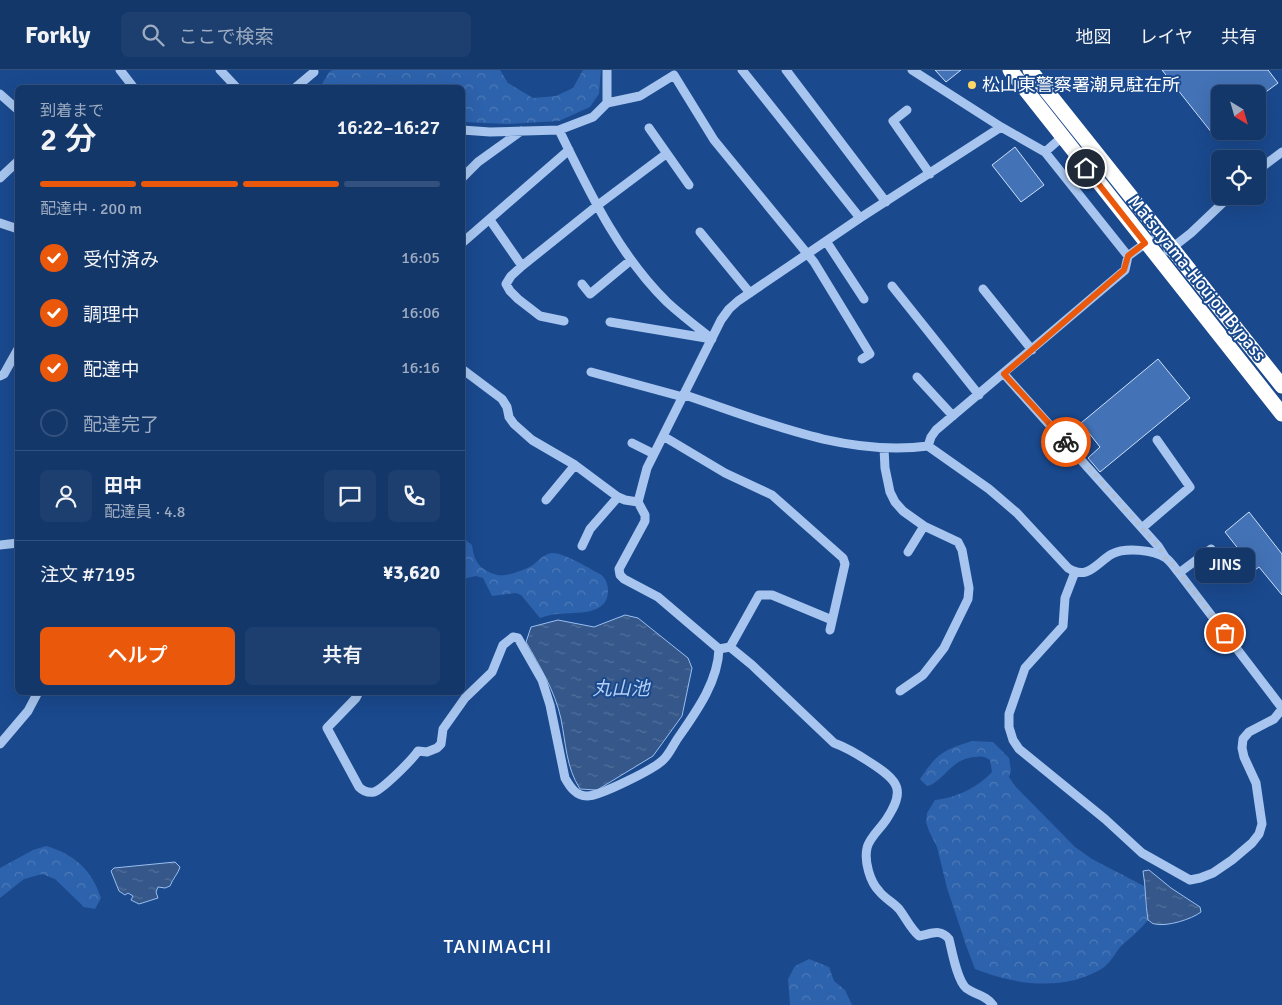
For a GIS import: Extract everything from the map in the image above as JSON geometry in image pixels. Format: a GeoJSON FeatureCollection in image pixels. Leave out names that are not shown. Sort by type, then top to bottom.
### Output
{"type":"FeatureCollection","features":[{"type":"Feature","properties":{"kind":"highway","name":"Matsuyama-Houjou Bypass"},"geometry":{"type":"LineString","coordinates":[[1010,70],[1282,414]]}},
{"type":"Feature","properties":{"kind":"highway","name":"Matsuyama-Houjou Bypass"},"geometry":{"type":"LineString","coordinates":[[1030,70],[1282,386]]}},
{"type":"Feature","properties":{"kind":"street"},"geometry":{"type":"LineString","coordinates":[[120,70],[132,85]]}},
{"type":"Feature","properties":{"kind":"street"},"geometry":{"type":"LineString","coordinates":[[607,70],[607,103]]}},
{"type":"Feature","properties":{"kind":"street"},"geometry":{"type":"LineString","coordinates":[[742,70],[860,218]]}},
{"type":"Feature","properties":{"kind":"street"},"geometry":{"type":"LineString","coordinates":[[786,70],[886,202]]}},
{"type":"Feature","properties":{"kind":"street"},"geometry":{"type":"LineString","coordinates":[[912,70],[1001,127],[1045,152],[1128,256]]}},
{"type":"Feature","properties":{"kind":"street"},"geometry":{"type":"LineString","coordinates":[[225,71],[235,85]]}},
{"type":"Feature","properties":{"kind":"street"},"geometry":{"type":"LineString","coordinates":[[299,85],[314,72]]}},
{"type":"Feature","properties":{"kind":"street"},"geometry":{"type":"LineString","coordinates":[[465,132],[559,130],[593,117],[607,103],[640,96],[674,75],[714,140],[814,262],[841,316],[870,354],[862,359]]}},
{"type":"Feature","properties":{"kind":"street"},"geometry":{"type":"LineString","coordinates":[[0,94],[15,107]]}},
{"type":"Feature","properties":{"kind":"street"},"geometry":{"type":"LineString","coordinates":[[908,110],[893,121],[930,174]]}},
{"type":"Feature","properties":{"kind":"street"},"geometry":{"type":"LineString","coordinates":[[719,649],[658,597],[620,575],[619,569],[645,521],[645,515],[638,502],[647,468],[721,320],[729,309],[750,293],[860,218],[1001,127]]}},
{"type":"Feature","properties":{"kind":"street"},"geometry":{"type":"LineString","coordinates":[[649,128],[689,185]]}},
{"type":"Feature","properties":{"kind":"street"},"geometry":{"type":"LineString","coordinates":[[559,130],[605,222],[631,260],[667,302],[712,339]]}},
{"type":"Feature","properties":{"kind":"street"},"geometry":{"type":"LineString","coordinates":[[465,175],[478,162],[521,131]]}},
{"type":"Feature","properties":{"kind":"street"},"geometry":{"type":"LineString","coordinates":[[1045,152],[1062,137]]}},
{"type":"Feature","properties":{"kind":"street"},"geometry":{"type":"LineString","coordinates":[[465,241],[569,150]]}},
{"type":"Feature","properties":{"kind":"street"},"geometry":{"type":"LineString","coordinates":[[1266,164],[1282,152]]}},
{"type":"Feature","properties":{"kind":"street"},"geometry":{"type":"LineString","coordinates":[[564,321],[540,316],[510,291],[506,284],[511,276],[522,266],[666,154]]}},
{"type":"Feature","properties":{"kind":"street"},"geometry":{"type":"LineString","coordinates":[[0,178],[15,164]]}},
{"type":"Feature","properties":{"kind":"street"},"geometry":{"type":"LineString","coordinates":[[1158,258],[1191,233],[1221,205]]}},
{"type":"Feature","properties":{"kind":"street"},"geometry":{"type":"LineString","coordinates":[[490,220],[522,266]]}},
{"type":"Feature","properties":{"kind":"street"},"geometry":{"type":"LineString","coordinates":[[0,223],[15,228]]}},
{"type":"Feature","properties":{"kind":"street"},"geometry":{"type":"LineString","coordinates":[[700,232],[750,293]]}},
{"type":"Feature","properties":{"kind":"street"},"geometry":{"type":"LineString","coordinates":[[928,446],[936,430],[1124,270],[1128,256],[1160,233]]}},
{"type":"Feature","properties":{"kind":"street"},"geometry":{"type":"LineString","coordinates":[[826,241],[864,299]]}},
{"type":"Feature","properties":{"kind":"street"},"geometry":{"type":"LineString","coordinates":[[582,284],[590,294],[631,260]]}},
{"type":"Feature","properties":{"kind":"street"},"geometry":{"type":"LineString","coordinates":[[892,286],[979,395]]}},
{"type":"Feature","properties":{"kind":"street"},"geometry":{"type":"LineString","coordinates":[[983,289],[1032,350]]}},
{"type":"Feature","properties":{"kind":"street"},"geometry":{"type":"LineString","coordinates":[[610,322],[712,339]]}},
{"type":"Feature","properties":{"kind":"street"},"geometry":{"type":"LineString","coordinates":[[0,376],[4,374],[15,354]]}},
{"type":"Feature","properties":{"kind":"street"},"geometry":{"type":"LineString","coordinates":[[465,371],[502,399],[514,424],[532,440],[575,465],[618,497],[638,502]]}},
{"type":"Feature","properties":{"kind":"street"},"geometry":{"type":"LineString","coordinates":[[591,372],[684,396],[819,439],[884,448],[908,449],[928,446],[981,483],[1010,507],[1068,568],[1075,572],[1084,573],[1091,570],[1112,554],[1123,550],[1135,550],[1165,557]]}},
{"type":"Feature","properties":{"kind":"street"},"geometry":{"type":"LineString","coordinates":[[1004,374],[1158,546],[1282,708],[1274,719],[1249,732],[1243,739],[1244,757],[1256,783],[1262,824],[1259,834],[1242,853],[1213,873],[1190,880],[1142,853],[1106,819],[1019,749],[1013,740],[1009,714],[1025,668],[1062,626],[1065,598],[1075,572]]}},
{"type":"Feature","properties":{"kind":"street"},"geometry":{"type":"LineString","coordinates":[[917,377],[953,416]]}},
{"type":"Feature","properties":{"kind":"street"},"geometry":{"type":"LineString","coordinates":[[663,436],[725,473],[772,495],[843,558],[845,564],[830,630]]}},
{"type":"Feature","properties":{"kind":"street"},"geometry":{"type":"LineString","coordinates":[[1142,528],[1190,487],[1157,440]]}},
{"type":"Feature","properties":{"kind":"street"},"geometry":{"type":"LineString","coordinates":[[632,443],[654,454]]}},
{"type":"Feature","properties":{"kind":"street"},"geometry":{"type":"LineString","coordinates":[[884,448],[885,468],[890,492],[895,502],[903,511],[924,526],[958,542],[962,550],[969,588],[968,599],[944,648],[923,675],[900,691]]}},
{"type":"Feature","properties":{"kind":"street"},"geometry":{"type":"LineString","coordinates":[[546,500],[575,465]]}},
{"type":"Feature","properties":{"kind":"street"},"geometry":{"type":"LineString","coordinates":[[582,546],[590,529],[618,497]]}},
{"type":"Feature","properties":{"kind":"street"},"geometry":{"type":"LineString","coordinates":[[908,552],[924,526]]}},
{"type":"Feature","properties":{"kind":"street"},"geometry":{"type":"LineString","coordinates":[[0,545],[15,543]]}},
{"type":"Feature","properties":{"kind":"street"},"geometry":{"type":"LineString","coordinates":[[1179,573],[1211,548]]}},
{"type":"Feature","properties":{"kind":"street"},"geometry":{"type":"LineString","coordinates":[[730,647],[759,595],[772,595],[832,620]]}},
{"type":"Feature","properties":{"kind":"street"},"geometry":{"type":"LineString","coordinates":[[358,695],[327,728],[359,787],[368,792],[382,787],[418,751],[427,752],[441,744],[443,729],[465,698],[492,672],[503,645],[513,637],[518,638],[542,680],[550,704],[565,778],[569,786],[577,793],[587,796],[604,793],[663,760],[699,708],[718,663],[719,649]]}},
{"type":"Feature","properties":{"kind":"street"},"geometry":{"type":"LineString","coordinates":[[719,649],[730,647],[752,665],[834,743],[848,748],[893,779],[898,791],[896,801],[887,819],[866,850],[867,863],[874,885],[879,892],[898,908],[913,931],[919,936],[938,932],[944,934],[949,939],[960,980],[966,988],[982,996],[993,1005]]}},
{"type":"Feature","properties":{"kind":"street"},"geometry":{"type":"LineString","coordinates":[[0,744],[28,711],[36,695]]}},
{"type":"Feature","properties":{"kind":"green space"},"geometry":{"type":"Polygon","coordinates":[[[333,70],[500,70],[508,83],[533,98],[556,96],[573,88],[583,70],[601,70],[599,94],[590,107],[559,121],[507,124],[465,122],[465,85],[322,85],[329,72],[333,70]]]}},
{"type":"Feature","properties":{"kind":"green space"},"geometry":{"type":"Polygon","coordinates":[[[465,540],[472,545],[476,561],[482,568],[497,575],[510,574],[525,569],[552,553],[569,558],[603,576],[607,585],[607,599],[603,605],[590,611],[554,614],[540,618],[521,595],[516,593],[492,596],[483,578],[476,576],[465,579],[465,540]]]}},
{"type":"Feature","properties":{"kind":"green space"},"geometry":{"type":"Polygon","coordinates":[[[972,741],[993,742],[1009,758],[1011,770],[1009,777],[1015,786],[1075,847],[1092,859],[1146,887],[1145,903],[1148,920],[1120,947],[1103,968],[1073,981],[1040,984],[1007,979],[975,969],[947,888],[937,847],[926,822],[927,813],[935,800],[951,797],[966,791],[992,772],[990,760],[979,756],[967,758],[955,764],[931,785],[927,786],[920,779],[931,763],[942,754],[954,747],[972,741]]]}},
{"type":"Feature","properties":{"kind":"green space"},"geometry":{"type":"Polygon","coordinates":[[[46,846],[65,854],[81,864],[87,871],[93,879],[101,898],[95,909],[84,907],[55,879],[42,874],[24,879],[0,898],[0,868],[33,850],[46,846]]]}},
{"type":"Feature","properties":{"kind":"green space"},"geometry":{"type":"Polygon","coordinates":[[[809,959],[829,967],[834,981],[845,990],[852,1005],[790,1005],[788,979],[795,966],[809,959]]]}},
{"type":"Feature","properties":{"kind":"water","name":"丸山池"},"geometry":{"type":"Polygon","coordinates":[[[625,615],[638,618],[688,658],[692,668],[682,716],[653,756],[597,790],[580,789],[569,764],[561,719],[555,699],[526,642],[531,627],[558,620],[594,627],[625,615]]]}},
{"type":"Feature","properties":{"kind":"water"},"geometry":{"type":"Polygon","coordinates":[[[175,862],[180,867],[170,886],[165,888],[158,887],[156,892],[158,898],[139,904],[131,900],[133,896],[128,893],[125,895],[119,891],[111,871],[114,868],[175,862]]]}},
{"type":"Feature","properties":{"kind":"water"},"geometry":{"type":"Polygon","coordinates":[[[1149,870],[1171,888],[1200,907],[1201,912],[1186,920],[1160,925],[1148,920],[1143,871],[1149,870]]]}},
{"type":"Feature","properties":{"kind":"building"},"geometry":{"type":"Polygon","coordinates":[[[935,70],[961,70],[946,82],[935,70]]]}},
{"type":"Feature","properties":{"kind":"building"},"geometry":{"type":"Polygon","coordinates":[[[1162,70],[1268,70],[1278,83],[1266,92],[1266,85],[1211,85],[1211,132],[1162,70]]]}},
{"type":"Feature","properties":{"kind":"building"},"geometry":{"type":"Polygon","coordinates":[[[1015,147],[1044,185],[1021,202],[992,165],[1015,147]]]}},
{"type":"Feature","properties":{"kind":"building"},"geometry":{"type":"Polygon","coordinates":[[[1158,359],[1190,398],[1100,472],[1088,458],[1100,447],[1081,423],[1158,359]]]}},
{"type":"Feature","properties":{"kind":"building"},"geometry":{"type":"Polygon","coordinates":[[[1249,512],[1282,554],[1282,595],[1259,567],[1255,570],[1225,532],[1249,512]]]}},
{"type":"Feature","properties":{"kind":"way so far"},"geometry":{"type":"LineString","coordinates":[[1066,442],[1158,546],[1225,633]]}},
{"type":"Feature","properties":{"kind":"place","name":"松山東警察署潮見駐在所"},"geometry":{"type":"Point","coordinates":[972,85]}},
{"type":"Feature","properties":{"kind":"place","name":"JINS"},"geometry":{"type":"Point","coordinates":[1225,633]}},
{"type":"Feature","properties":{"kind":"district","name":"TANIMACHI"},"geometry":{"type":"Point","coordinates":[498,946]}},
{"type":"Feature","properties":{"kind":"route"},"geometry":{"type":"LineString","coordinates":[[1066,442],[1004,374],[1124,270],[1128,256],[1145,243],[1086,168]]}}]}
